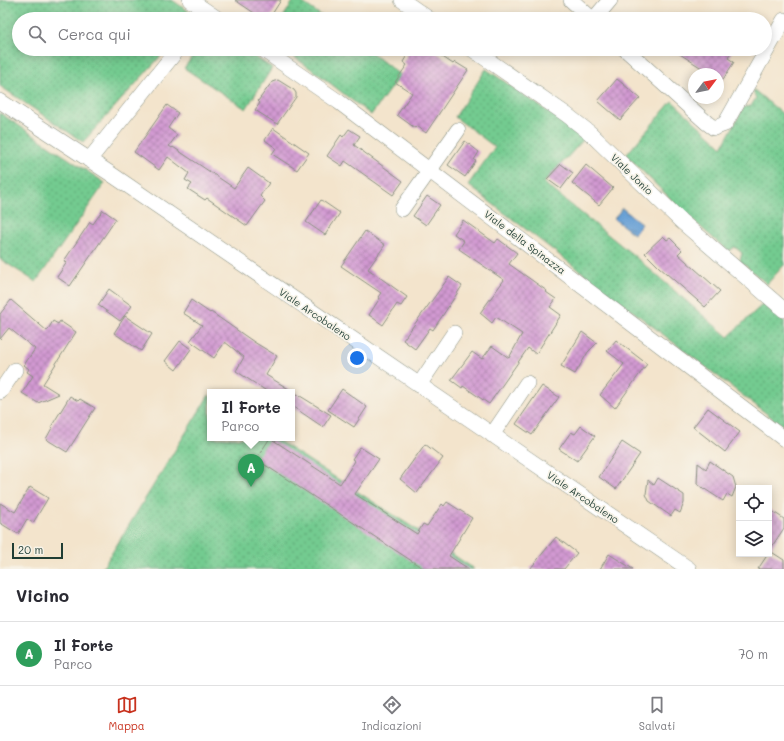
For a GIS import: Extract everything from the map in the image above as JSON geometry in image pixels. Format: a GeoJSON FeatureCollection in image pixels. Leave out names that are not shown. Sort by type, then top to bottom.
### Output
{"type":"FeatureCollection","features":[{"type":"Feature","properties":{"kind":"street"},"geometry":{"type":"LineString","coordinates":[[190,0],[203,12]]}},
{"type":"Feature","properties":{"kind":"street"},"geometry":{"type":"LineString","coordinates":[[402,0],[419,12]]}},
{"type":"Feature","properties":{"kind":"street"},"geometry":{"type":"LineString","coordinates":[[571,0],[585,12]]}},
{"type":"Feature","properties":{"kind":"street"},"geometry":{"type":"LineString","coordinates":[[599,12],[610,0]]}},
{"type":"Feature","properties":{"kind":"street"},"geometry":{"type":"LineString","coordinates":[[772,44],[783,25]]}},
{"type":"Feature","properties":{"kind":"street"},"geometry":{"type":"LineString","coordinates":[[89,160],[172,56]]}},
{"type":"Feature","properties":{"kind":"street","name":"Viale della Spinazza"},"geometry":{"type":"LineString","coordinates":[[272,56],[339,102],[430,170],[784,439]]}},
{"type":"Feature","properties":{"kind":"street","name":"Viale Jonio"},"geometry":{"type":"LineString","coordinates":[[482,56],[567,115],[590,133],[681,221],[784,310]]}},
{"type":"Feature","properties":{"kind":"street"},"geometry":{"type":"LineString","coordinates":[[633,56],[706,123],[714,128],[725,124],[765,56]]}},
{"type":"Feature","properties":{"kind":"street","name":"Viale Arcobaleno"},"geometry":{"type":"LineString","coordinates":[[0,101],[89,160],[689,569]]}},
{"type":"Feature","properties":{"kind":"street"},"geometry":{"type":"LineString","coordinates":[[402,209],[458,130]]}},
{"type":"Feature","properties":{"kind":"street"},"geometry":{"type":"LineString","coordinates":[[419,385],[454,333]]}},
{"type":"Feature","properties":{"kind":"street"},"geometry":{"type":"LineString","coordinates":[[0,392],[15,370]]}},
{"type":"Feature","properties":{"kind":"street"},"geometry":{"type":"LineString","coordinates":[[492,435],[527,383]]}},
{"type":"Feature","properties":{"kind":"green space"},"geometry":{"type":"Polygon","coordinates":[[[0,0],[172,0],[190,12],[12,12],[12,56],[161,56],[83,142],[0,86],[0,0]]]}},
{"type":"Feature","properties":{"kind":"green space"},"geometry":{"type":"Polygon","coordinates":[[[294,0],[299,0],[316,12],[286,12],[294,0]]]}},
{"type":"Feature","properties":{"kind":"green space"},"geometry":{"type":"Polygon","coordinates":[[[193,56],[254,56],[272,68],[246,109],[184,68],[193,56]]]}},
{"type":"Feature","properties":{"kind":"green space"},"geometry":{"type":"Polygon","coordinates":[[[292,56],[376,56],[400,75],[371,115],[313,70],[292,56]]]}},
{"type":"Feature","properties":{"kind":"green space"},"geometry":{"type":"Polygon","coordinates":[[[486,69],[550,113],[584,139],[544,183],[632,254],[728,337],[764,303],[784,321],[784,427],[468,185],[495,147],[455,117],[486,69]]]}},
{"type":"Feature","properties":{"kind":"green space"},"geometry":{"type":"Polygon","coordinates":[[[754,90],[784,115],[784,265],[767,284],[740,261],[742,253],[735,247],[728,251],[687,215],[626,155],[672,101],[722,147],[744,107],[751,106],[756,98],[753,92],[754,90]]]}},
{"type":"Feature","properties":{"kind":"green space"},"geometry":{"type":"Polygon","coordinates":[[[0,113],[105,183],[36,282],[0,259],[0,113]]]}},
{"type":"Feature","properties":{"kind":"green space"},"geometry":{"type":"Polygon","coordinates":[[[207,398],[207,441],[279,441],[417,530],[474,569],[102,569],[207,398]]]}},
{"type":"Feature","properties":{"kind":"water"},"geometry":{"type":"Polygon","coordinates":[[[622,208],[642,224],[634,234],[614,219],[622,208]]]}},
{"type":"Feature","properties":{"kind":"building"},"geometry":{"type":"Polygon","coordinates":[[[235,0],[281,0],[273,12],[253,12],[235,0]]]}},
{"type":"Feature","properties":{"kind":"building"},"geometry":{"type":"Polygon","coordinates":[[[407,56],[441,56],[453,64],[455,62],[468,70],[426,133],[417,126],[415,128],[397,115],[412,93],[395,82],[407,65],[403,62],[407,56]]]}},
{"type":"Feature","properties":{"kind":"building"},"geometry":{"type":"Polygon","coordinates":[[[683,56],[729,56],[728,58],[734,62],[724,78],[724,68],[702,68],[683,56]]]}},
{"type":"Feature","properties":{"kind":"building"},"geometry":{"type":"Polygon","coordinates":[[[617,79],[640,98],[620,120],[598,101],[617,79]]]}},
{"type":"Feature","properties":{"kind":"building"},"geometry":{"type":"Polygon","coordinates":[[[278,80],[294,90],[296,97],[277,124],[255,110],[260,103],[258,101],[272,82],[278,80]]]}},
{"type":"Feature","properties":{"kind":"building"},"geometry":{"type":"Polygon","coordinates":[[[167,105],[178,113],[168,128],[177,135],[169,146],[172,148],[173,147],[234,188],[248,168],[269,183],[260,196],[265,201],[247,226],[207,198],[205,200],[188,189],[192,184],[185,180],[189,173],[168,157],[159,170],[134,152],[167,105]]]}},
{"type":"Feature","properties":{"kind":"building"},"geometry":{"type":"Polygon","coordinates":[[[273,128],[309,153],[297,170],[272,154],[276,148],[265,140],[273,128]]]}},
{"type":"Feature","properties":{"kind":"building"},"geometry":{"type":"Polygon","coordinates":[[[349,129],[360,136],[354,145],[403,181],[393,195],[345,161],[342,166],[327,156],[341,135],[343,137],[349,129]]]}},
{"type":"Feature","properties":{"kind":"building"},"geometry":{"type":"Polygon","coordinates":[[[465,141],[479,152],[474,160],[476,161],[465,177],[448,165],[465,141]]]}},
{"type":"Feature","properties":{"kind":"building"},"geometry":{"type":"Polygon","coordinates":[[[561,164],[573,173],[561,189],[547,179],[561,164]]]}},
{"type":"Feature","properties":{"kind":"building"},"geometry":{"type":"Polygon","coordinates":[[[586,165],[613,188],[599,205],[572,183],[586,165]]]}},
{"type":"Feature","properties":{"kind":"building"},"geometry":{"type":"Polygon","coordinates":[[[427,196],[440,205],[426,225],[413,216],[427,196]]]}},
{"type":"Feature","properties":{"kind":"building"},"geometry":{"type":"Polygon","coordinates":[[[321,200],[340,213],[325,235],[306,222],[321,200]]]}},
{"type":"Feature","properties":{"kind":"building"},"geometry":{"type":"Polygon","coordinates":[[[103,210],[116,219],[70,286],[57,277],[67,262],[64,261],[90,222],[93,224],[103,210]]]}},
{"type":"Feature","properties":{"kind":"building"},"geometry":{"type":"Polygon","coordinates":[[[463,220],[495,243],[498,239],[517,253],[509,264],[556,299],[550,307],[561,315],[536,354],[528,348],[489,404],[463,386],[462,388],[451,380],[472,352],[482,359],[492,346],[509,358],[522,334],[496,317],[492,323],[480,313],[504,280],[459,249],[464,241],[454,234],[463,220]]]}},
{"type":"Feature","properties":{"kind":"building"},"geometry":{"type":"Polygon","coordinates":[[[365,231],[385,245],[368,269],[407,297],[401,306],[397,304],[383,325],[369,315],[380,298],[378,297],[381,293],[341,266],[365,231]]]}},
{"type":"Feature","properties":{"kind":"building"},"geometry":{"type":"Polygon","coordinates":[[[663,236],[667,240],[670,238],[682,250],[678,254],[720,291],[705,307],[645,253],[663,236]]]}},
{"type":"Feature","properties":{"kind":"building"},"geometry":{"type":"Polygon","coordinates":[[[449,277],[462,286],[433,330],[430,328],[415,349],[403,340],[449,277]]]}},
{"type":"Feature","properties":{"kind":"building"},"geometry":{"type":"Polygon","coordinates":[[[109,289],[132,306],[120,321],[98,305],[109,289]]]}},
{"type":"Feature","properties":{"kind":"building"},"geometry":{"type":"Polygon","coordinates":[[[11,300],[47,331],[53,321],[58,324],[60,321],[76,332],[43,384],[59,394],[38,403],[22,393],[33,376],[27,372],[29,369],[24,365],[35,349],[9,328],[0,339],[0,314],[11,300]]]}},
{"type":"Feature","properties":{"kind":"building"},"geometry":{"type":"Polygon","coordinates":[[[191,300],[277,356],[266,375],[289,389],[263,389],[236,371],[244,357],[225,342],[214,358],[190,341],[202,325],[183,313],[191,300]]]}},
{"type":"Feature","properties":{"kind":"building"},"geometry":{"type":"Polygon","coordinates":[[[125,316],[152,334],[141,351],[114,333],[125,316]]]}},
{"type":"Feature","properties":{"kind":"building"},"geometry":{"type":"Polygon","coordinates":[[[582,332],[597,343],[588,352],[575,374],[561,366],[582,332]]]}},
{"type":"Feature","properties":{"kind":"building"},"geometry":{"type":"Polygon","coordinates":[[[616,340],[647,364],[615,408],[600,395],[624,364],[607,351],[616,340]]]}},
{"type":"Feature","properties":{"kind":"building"},"geometry":{"type":"Polygon","coordinates":[[[180,341],[191,349],[176,370],[165,361],[180,341]]]}},
{"type":"Feature","properties":{"kind":"building"},"geometry":{"type":"Polygon","coordinates":[[[542,386],[559,397],[532,435],[516,424],[542,386]]]}},
{"type":"Feature","properties":{"kind":"building"},"geometry":{"type":"Polygon","coordinates":[[[342,389],[367,407],[354,427],[328,410],[342,389]]]}},
{"type":"Feature","properties":{"kind":"building"},"geometry":{"type":"Polygon","coordinates":[[[295,393],[331,415],[323,427],[295,408],[295,393]]]}},
{"type":"Feature","properties":{"kind":"building"},"geometry":{"type":"Polygon","coordinates":[[[70,396],[78,401],[80,399],[95,408],[67,452],[46,439],[52,428],[51,427],[70,396]]]}},
{"type":"Feature","properties":{"kind":"building"},"geometry":{"type":"Polygon","coordinates":[[[708,408],[740,432],[725,452],[693,427],[708,408]]]}},
{"type":"Feature","properties":{"kind":"building"},"geometry":{"type":"Polygon","coordinates":[[[581,426],[595,436],[577,461],[559,449],[571,432],[575,434],[581,426]]]}},
{"type":"Feature","properties":{"kind":"building"},"geometry":{"type":"Polygon","coordinates":[[[268,441],[275,441],[340,484],[355,461],[352,459],[360,447],[379,459],[355,494],[417,534],[423,524],[427,526],[442,504],[444,506],[447,502],[472,518],[449,556],[469,569],[424,569],[256,459],[268,441]]]}},
{"type":"Feature","properties":{"kind":"building"},"geometry":{"type":"Polygon","coordinates":[[[622,442],[640,454],[616,489],[599,477],[622,442]]]}},
{"type":"Feature","properties":{"kind":"building"},"geometry":{"type":"Polygon","coordinates":[[[425,444],[443,458],[417,493],[400,479],[425,444]]]}},
{"type":"Feature","properties":{"kind":"building"},"geometry":{"type":"Polygon","coordinates":[[[710,461],[733,477],[736,487],[732,497],[727,494],[723,501],[697,484],[698,463],[706,469],[710,461]]]}},
{"type":"Feature","properties":{"kind":"building"},"geometry":{"type":"Polygon","coordinates":[[[658,478],[684,495],[684,503],[680,513],[675,510],[671,516],[649,501],[646,494],[648,480],[654,485],[658,478]]]}},
{"type":"Feature","properties":{"kind":"building"},"geometry":{"type":"Polygon","coordinates":[[[30,487],[48,498],[33,523],[27,519],[18,534],[0,523],[0,503],[15,512],[30,487]]]}},
{"type":"Feature","properties":{"kind":"building"},"geometry":{"type":"Polygon","coordinates":[[[772,511],[784,519],[784,528],[772,546],[772,511]]]}},
{"type":"Feature","properties":{"kind":"building"},"geometry":{"type":"Polygon","coordinates":[[[556,537],[577,553],[564,569],[530,569],[556,537]]]}},
{"type":"Feature","properties":{"kind":"building"},"geometry":{"type":"Polygon","coordinates":[[[772,552],[784,560],[784,569],[758,569],[766,557],[772,557],[772,552]]]}},
{"type":"Feature","properties":{"kind":"building"},"geometry":{"type":"Polygon","coordinates":[[[609,554],[633,569],[600,569],[609,554]]]}},
{"type":"Feature","properties":{"kind":"place","name":"Il Forte"},"geometry":{"type":"Point","coordinates":[251,487]}}]}
